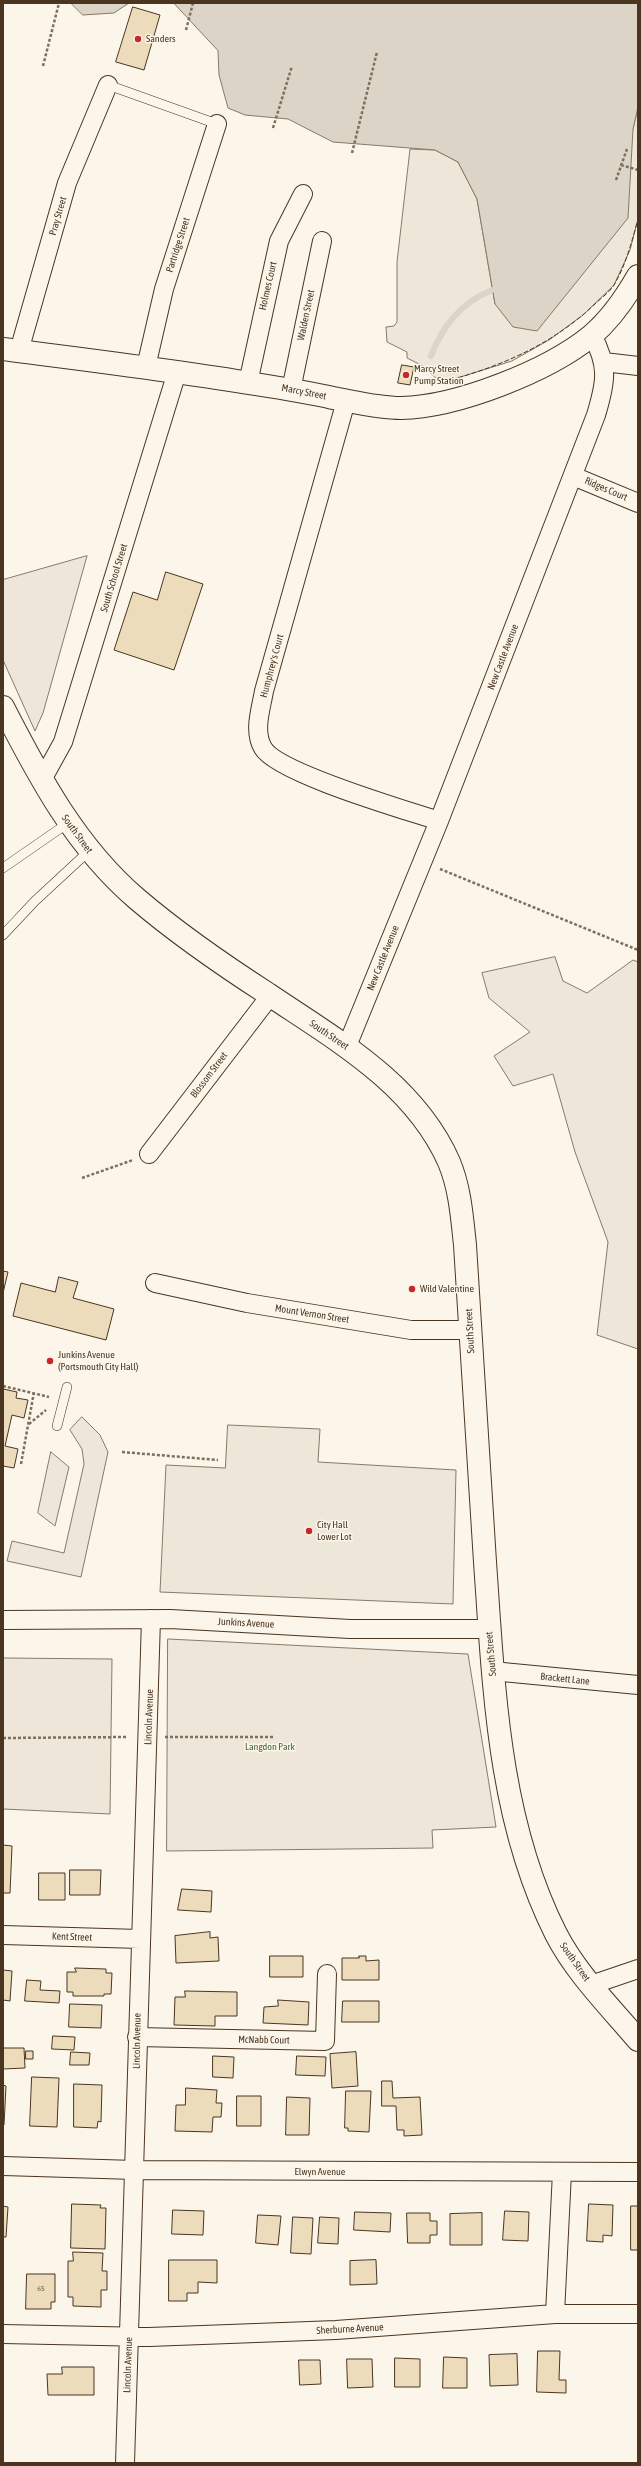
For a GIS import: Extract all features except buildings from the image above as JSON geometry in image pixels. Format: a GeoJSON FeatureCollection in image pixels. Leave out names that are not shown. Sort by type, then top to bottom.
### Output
{"type":"FeatureCollection","features":[{"type":"Feature","properties":{"kind":"street","name":"Pray Street"},"geometry":{"type":"LineString","coordinates":[[11,350],[68,183],[108,85]]}},
{"type":"Feature","properties":{"kind":"street","name":"Partridge Street"},"geometry":{"type":"LineString","coordinates":[[146,367],[164,289],[217,124]]}},
{"type":"Feature","properties":{"kind":"street","name":"Holmes Court"},"geometry":{"type":"LineString","coordinates":[[248,382],[279,241],[303,194]]}},
{"type":"Feature","properties":{"kind":"street","name":"Walden Street"},"geometry":{"type":"LineString","coordinates":[[291,390],[322,241]]}},
{"type":"Feature","properties":{"kind":"street"},"geometry":{"type":"LineString","coordinates":[[592,335],[617,308],[638,276]]}},
{"type":"Feature","properties":{"kind":"street","name":"Marcy Street"},"geometry":{"type":"LineString","coordinates":[[11,350],[146,367],[248,382],[346,400],[401,408],[427,405],[466,397],[527,373],[592,335]]}},
{"type":"Feature","properties":{"kind":"street","name":"New Castle Avenue"},"geometry":{"type":"LineString","coordinates":[[347,1046],[439,821],[574,476],[603,392],[606,380],[604,362],[592,335]]}},
{"type":"Feature","properties":{"kind":"street"},"geometry":{"type":"LineString","coordinates":[[604,362],[638,366]]}},
{"type":"Feature","properties":{"kind":"street","name":"South School Street"},"geometry":{"type":"LineString","coordinates":[[42,780],[63,742],[177,372]]}},
{"type":"Feature","properties":{"kind":"street","name":"Humphrey's Court"},"geometry":{"type":"LineString","coordinates":[[346,400],[264,692],[258,720],[258,737],[263,749],[286,765],[439,821]]}},
{"type":"Feature","properties":{"kind":"street","name":"Ridges Court"},"geometry":{"type":"LineString","coordinates":[[574,476],[638,503]]}},
{"type":"Feature","properties":{"kind":"street","name":"South Street"},"geometry":{"type":"LineString","coordinates":[[3,707],[42,780],[68,823],[89,851],[136,898],[171,927],[270,996],[347,1046],[409,1101],[426,1122],[449,1163],[462,1212],[492,1671],[503,1756],[515,1826],[528,1871],[557,1935],[591,1985],[638,2040]]}},
{"type":"Feature","properties":{"kind":"street","name":"Blossom Street"},"geometry":{"type":"LineString","coordinates":[[144,1156],[270,996]]}},
{"type":"Feature","properties":{"kind":"street","name":"Mount Vernon Street"},"geometry":{"type":"LineString","coordinates":[[155,1283],[247,1303],[411,1330],[470,1330]]}},
{"type":"Feature","properties":{"kind":"street","name":"Junkins Avenue"},"geometry":{"type":"LineString","coordinates":[[3,1620],[151,1619],[350,1629],[489,1629]]}},
{"type":"Feature","properties":{"kind":"street","name":"Lincoln Avenue"},"geometry":{"type":"LineString","coordinates":[[126,2463],[135,2170],[137,2037],[151,1619]]}},
{"type":"Feature","properties":{"kind":"street","name":"Brackett Lane"},"geometry":{"type":"LineString","coordinates":[[492,1671],[638,1685]]}},
{"type":"Feature","properties":{"kind":"street","name":"Kent Street"},"geometry":{"type":"LineString","coordinates":[[3,1935],[140,1939]]}},
{"type":"Feature","properties":{"kind":"street"},"geometry":{"type":"LineString","coordinates":[[591,1985],[638,1969]]}},
{"type":"Feature","properties":{"kind":"street","name":"McNabb Court"},"geometry":{"type":"LineString","coordinates":[[137,2037],[324,2041],[327,1974]]}},
{"type":"Feature","properties":{"kind":"street","name":"Elwyn Avenue"},"geometry":{"type":"LineString","coordinates":[[3,2166],[135,2170],[638,2172]]}},
{"type":"Feature","properties":{"kind":"street"},"geometry":{"type":"LineString","coordinates":[[555,2314],[562,2172]]}},
{"type":"Feature","properties":{"kind":"street","name":"Sherburne Avenue"},"geometry":{"type":"LineString","coordinates":[[3,2334],[129,2338],[336,2330],[555,2314],[638,2314]]}},
{"type":"Feature","properties":{"kind":"lane"},"geometry":{"type":"LineString","coordinates":[[108,85],[217,124]]}},
{"type":"Feature","properties":{"kind":"lane"},"geometry":{"type":"LineString","coordinates":[[3,868],[68,823]]}},
{"type":"Feature","properties":{"kind":"lane"},"geometry":{"type":"LineString","coordinates":[[3,935],[35,901],[89,851]]}},
{"type":"Feature","properties":{"kind":"lane"},"geometry":{"type":"LineString","coordinates":[[57,1426],[67,1387]]}},
{"type":"Feature","properties":{"kind":"path"},"geometry":{"type":"LineString","coordinates":[[43,66],[59,3]]}},
{"type":"Feature","properties":{"kind":"path"},"geometry":{"type":"LineString","coordinates":[[186,30],[193,3]]}},
{"type":"Feature","properties":{"kind":"path"},"geometry":{"type":"LineString","coordinates":[[352,152],[377,52]]}},
{"type":"Feature","properties":{"kind":"path"},"geometry":{"type":"LineString","coordinates":[[273,128],[292,66]]}},
{"type":"Feature","properties":{"kind":"path"},"geometry":{"type":"LineString","coordinates":[[616,180],[627,149]]}},
{"type":"Feature","properties":{"kind":"path"},"geometry":{"type":"LineString","coordinates":[[622,165],[638,170]]}},
{"type":"Feature","properties":{"kind":"path"},"geometry":{"type":"LineString","coordinates":[[434,866],[638,950]]}},
{"type":"Feature","properties":{"kind":"path"},"geometry":{"type":"LineString","coordinates":[[82,1178],[144,1156]]}},
{"type":"Feature","properties":{"kind":"path"},"geometry":{"type":"LineString","coordinates":[[3,1386],[34,1392],[48,1396],[50,1399]]}},
{"type":"Feature","properties":{"kind":"path"},"geometry":{"type":"LineString","coordinates":[[21,1464],[30,1424],[34,1392]]}},
{"type":"Feature","properties":{"kind":"path"},"geometry":{"type":"LineString","coordinates":[[30,1424],[50,1405]]}},
{"type":"Feature","properties":{"kind":"path"},"geometry":{"type":"LineString","coordinates":[[122,1452],[218,1460]]}},
{"type":"Feature","properties":{"kind":"green space"},"geometry":{"type":"Polygon","coordinates":[[[638,107],[638,219],[630,250],[614,285],[583,315],[549,340],[512,361],[441,383],[423,366],[407,358],[407,352],[387,342],[386,327],[394,326],[397,322],[397,262],[410,149],[435,150],[458,162],[477,199],[495,304],[633,129],[638,107]]]}},
{"type":"Feature","properties":{"kind":"green space"},"geometry":{"type":"Polygon","coordinates":[[[87,556],[43,713],[35,731],[3,660],[3,580],[87,556]]]}},
{"type":"Feature","properties":{"kind":"green space"},"geometry":{"type":"Polygon","coordinates":[[[555,957],[563,981],[587,993],[633,960],[638,962],[638,1349],[597,1335],[608,1242],[575,1152],[553,1074],[513,1086],[494,1056],[530,1032],[489,998],[482,973],[555,957]]]}},
{"type":"Feature","properties":{"kind":"green space","name":"Langdon Park"},"geometry":{"type":"Polygon","coordinates":[[[168,1639],[468,1654],[496,1827],[432,1830],[433,1848],[167,1851],[168,1639]]]}},
{"type":"Feature","properties":{"kind":"green space"},"geometry":{"type":"Polygon","coordinates":[[[3,1658],[112,1659],[110,1814],[3,1809],[3,1658]]]}},
{"type":"Feature","properties":{"kind":"shaded area"},"geometry":{"type":"Polygon","coordinates":[[[71,3],[129,3],[114,13],[83,15],[71,3]]]}},
{"type":"Feature","properties":{"kind":"shaded area"},"geometry":{"type":"Polygon","coordinates":[[[174,3],[638,3],[638,107],[633,129],[628,218],[537,331],[513,327],[495,304],[477,199],[458,162],[435,150],[333,142],[288,119],[245,115],[228,108],[219,75],[218,51],[174,3]]]}},
{"type":"Feature","properties":{"kind":"shaded area"},"geometry":{"type":"Polygon","coordinates":[[[82,1417],[100,1435],[108,1452],[81,1577],[7,1561],[12,1541],[64,1553],[84,1464],[82,1449],[70,1430],[82,1417]]]}},
{"type":"Feature","properties":{"kind":"shaded area","name":"City Hall Lower Lot"},"geometry":{"type":"Polygon","coordinates":[[[228,1425],[320,1429],[318,1462],[456,1470],[453,1604],[160,1592],[166,1465],[225,1468],[228,1425]]]}},
{"type":"Feature","properties":{"kind":"shaded area"},"geometry":{"type":"Polygon","coordinates":[[[51,1452],[69,1467],[55,1526],[38,1513],[51,1452]]]}},
{"type":"Feature","properties":{"kind":"waterway"},"geometry":{"type":"LineString","coordinates":[[431,356],[441,334],[454,316],[471,301],[492,290]]}},
{"type":"Feature","properties":{"kind":"fence"},"geometry":{"type":"LineString","coordinates":[[431,385],[476,372],[519,355],[559,333],[577,319],[608,293],[614,285],[625,261],[638,219]]}},
{"type":"Feature","properties":{"kind":"place","name":"Sanders"},"geometry":{"type":"Point","coordinates":[138,39]}},
{"type":"Feature","properties":{"kind":"place","name":"Marcy Street Pump Station"},"geometry":{"type":"Point","coordinates":[406,375]}},
{"type":"Feature","properties":{"kind":"place","name":"Wild Valentine"},"geometry":{"type":"Point","coordinates":[412,1289]}},
{"type":"Feature","properties":{"kind":"place","name":"Junkins Avenue (Portsmouth City Hall)"},"geometry":{"type":"Point","coordinates":[50,1361]}},
{"type":"Feature","properties":{"kind":"place","name":"City Hall Lower Lot"},"geometry":{"type":"Point","coordinates":[309,1531]}}]}
